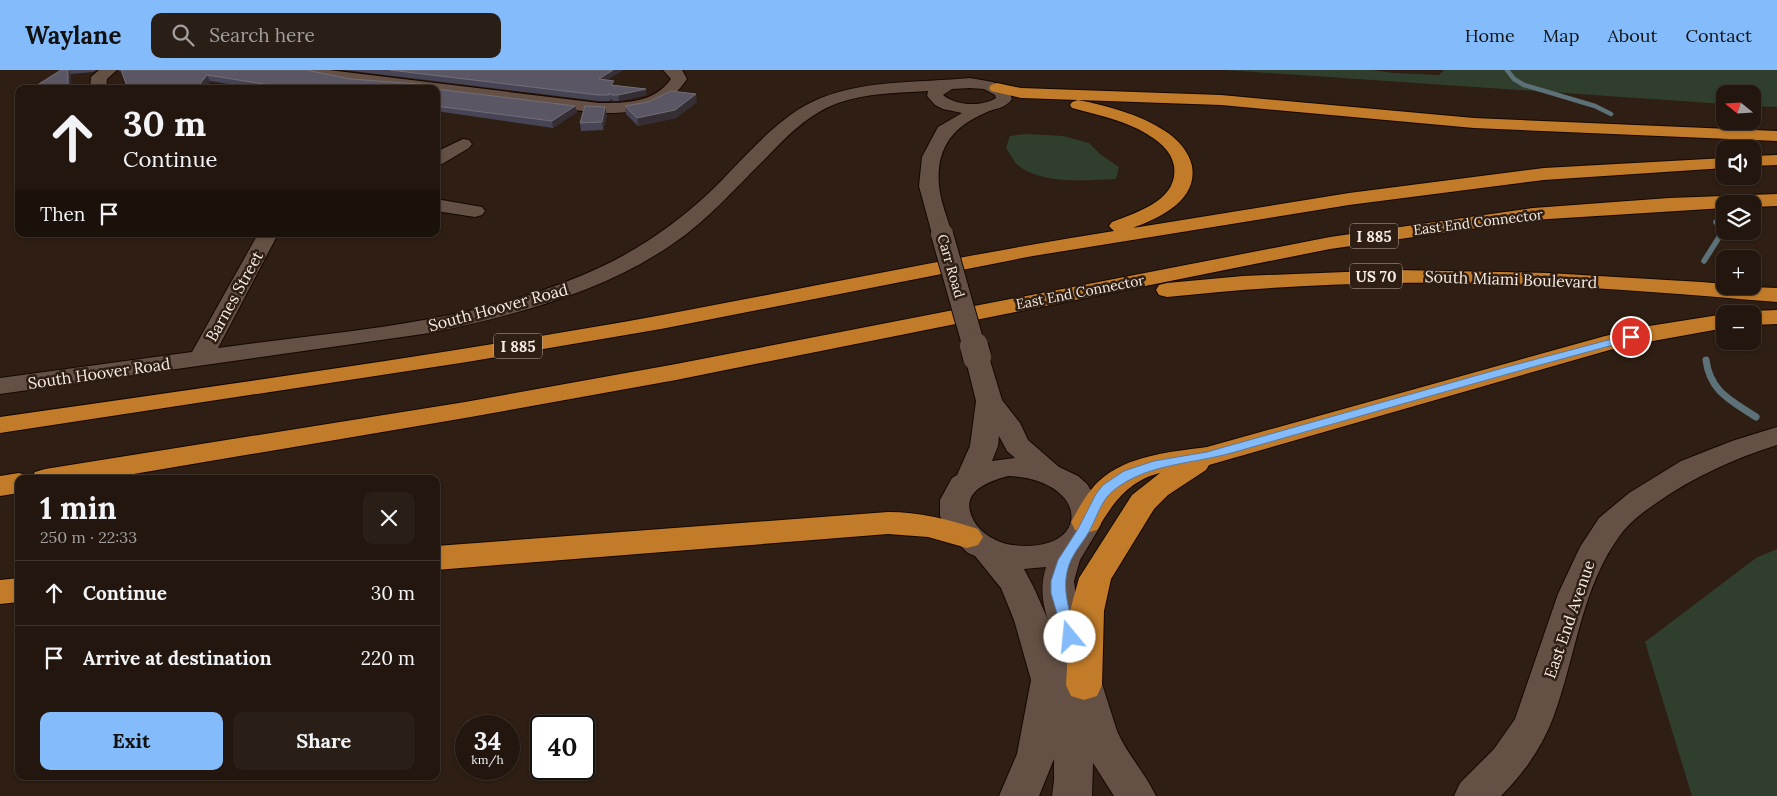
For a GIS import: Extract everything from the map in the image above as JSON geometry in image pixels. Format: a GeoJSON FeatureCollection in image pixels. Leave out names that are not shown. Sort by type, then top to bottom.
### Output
{"type":"FeatureCollection","features":[{"type":"Feature","properties":{"kind":"highway"},"geometry":{"type":"LineString","coordinates":[[992,84],[1028,93],[1186,98],[1492,124],[1777,136]]}},
{"type":"Feature","properties":{"kind":"highway"},"geometry":{"type":"LineString","coordinates":[[992,84],[1022,99],[1050,100],[1116,114],[1146,127],[1168,142],[1181,158],[1184,166],[1182,183],[1178,191],[1171,200],[1153,212],[1114,228],[1033,250]]}},
{"type":"Feature","properties":{"kind":"highway"},"geometry":{"type":"LineString","coordinates":[[1761,162],[1777,160]]}},
{"type":"Feature","properties":{"kind":"highway","name":"I 885"},"geometry":{"type":"LineString","coordinates":[[0,425],[486,352],[661,322],[1033,250],[1423,188],[1544,174],[1716,164]]}},
{"type":"Feature","properties":{"kind":"highway"},"geometry":{"type":"LineString","coordinates":[[1761,164],[1777,165]]}},
{"type":"Feature","properties":{"kind":"highway","name":"East End Connector"},"geometry":{"type":"LineString","coordinates":[[977,313],[1295,249],[1417,229],[1591,209],[1777,200]]}},
{"type":"Feature","properties":{"kind":"highway","name":"South Miami Boulevard"},"geometry":{"type":"LineString","coordinates":[[977,313],[1227,284],[1394,276],[1511,277],[1696,288],[1777,295]]}},
{"type":"Feature","properties":{"kind":"highway","name":"I 885"},"geometry":{"type":"LineString","coordinates":[[69,475],[465,410],[977,313]]}},
{"type":"Feature","properties":{"kind":"highway"},"geometry":{"type":"LineString","coordinates":[[1761,318],[1777,317]]}},
{"type":"Feature","properties":{"kind":"highway"},"geometry":{"type":"LineString","coordinates":[[1080,533],[1094,506],[1107,488],[1128,474],[1154,465],[1208,456],[1614,341],[1649,333],[1716,322]]}},
{"type":"Feature","properties":{"kind":"highway"},"geometry":{"type":"LineString","coordinates":[[1084,685],[1087,611],[1090,594],[1102,565],[1143,502],[1177,474],[1208,456]]}},
{"type":"Feature","properties":{"kind":"highway"},"geometry":{"type":"LineString","coordinates":[[0,486],[15,484]]}},
{"type":"Feature","properties":{"kind":"highway"},"geometry":{"type":"LineString","coordinates":[[440,558],[909,523],[936,527],[976,543]]}},
{"type":"Feature","properties":{"kind":"highway"},"geometry":{"type":"LineString","coordinates":[[0,592],[15,590]]}},
{"type":"Feature","properties":{"kind":"street"},"geometry":{"type":"LineString","coordinates":[[99,85],[100,77],[109,70]]}},
{"type":"Feature","properties":{"kind":"street"},"geometry":{"type":"LineString","coordinates":[[309,70],[407,85]]}},
{"type":"Feature","properties":{"kind":"street"},"geometry":{"type":"LineString","coordinates":[[360,79],[378,70]]}},
{"type":"Feature","properties":{"kind":"street"},"geometry":{"type":"LineString","coordinates":[[440,89],[587,108],[615,109],[636,106],[660,98],[674,89],[679,79],[676,72],[672,70]]}},
{"type":"Feature","properties":{"kind":"street"},"geometry":{"type":"LineString","coordinates":[[944,131],[981,108],[992,84],[976,83],[945,93],[956,107],[981,108]]}},
{"type":"Feature","properties":{"kind":"street","name":"South Hoover Road"},"geometry":{"type":"LineString","coordinates":[[0,386],[438,325],[515,306],[576,286],[619,267],[669,237],[693,217],[776,138],[809,111],[838,99],[875,92],[945,93]]}},
{"type":"Feature","properties":{"kind":"street","name":"Carr Road"},"geometry":{"type":"LineString","coordinates":[[945,93],[946,113],[943,122],[944,131],[931,157],[928,176],[931,195],[989,401],[984,446],[970,479]]}},
{"type":"Feature","properties":{"kind":"street"},"geometry":{"type":"LineString","coordinates":[[440,158],[463,144]]}},
{"type":"Feature","properties":{"kind":"street"},"geometry":{"type":"LineString","coordinates":[[440,206],[475,211]]}},
{"type":"Feature","properties":{"kind":"street","name":"Barnes Street"},"geometry":{"type":"LineString","coordinates":[[200,359],[266,237]]}},
{"type":"Feature","properties":{"kind":"street","name":"Carr Road"},"geometry":{"type":"LineString","coordinates":[[989,401],[1006,423],[1017,445],[1051,474]]}},
{"type":"Feature","properties":{"kind":"street","name":"East End Avenue"},"geometry":{"type":"LineString","coordinates":[[1474,796],[1500,772],[1519,746],[1534,720],[1580,578],[1592,552],[1610,525],[1633,505],[1682,472],[1727,451],[1777,436]]}},
{"type":"Feature","properties":{"kind":"street"},"geometry":{"type":"LineString","coordinates":[[1072,796],[1074,760],[1072,746],[1018,587],[1010,575],[956,522],[954,506],[958,491],[970,479],[987,470],[1008,467],[1030,468],[1051,474],[1069,485],[1085,506],[1080,533],[1061,570],[1058,581],[1058,593],[1098,731],[1108,754],[1136,796]]}},
{"type":"Feature","properties":{"kind":"street"},"geometry":{"type":"LineString","coordinates":[[976,543],[1008,557],[1032,558],[1055,554],[1080,533]]}},
{"type":"Feature","properties":{"kind":"street"},"geometry":{"type":"LineString","coordinates":[[1019,796],[1029,777],[1038,751],[1048,679]]}},
{"type":"Feature","properties":{"kind":"green space"},"geometry":{"type":"Polygon","coordinates":[[[1225,70],[1372,70],[1439,75],[1444,70],[1777,70],[1777,107],[1761,106],[1761,85],[1716,85],[1716,103],[1225,70]]]}},
{"type":"Feature","properties":{"kind":"green space"},"geometry":{"type":"Polygon","coordinates":[[[1025,134],[1063,136],[1089,143],[1100,154],[1119,167],[1116,179],[1066,180],[1042,177],[1031,173],[1014,161],[1006,148],[1010,136],[1025,134]]]}},
{"type":"Feature","properties":{"kind":"green space"},"geometry":{"type":"Polygon","coordinates":[[[1777,549],[1777,796],[1692,796],[1645,642],[1756,558],[1777,549]]]}},
{"type":"Feature","properties":{"kind":"building"},"geometry":{"type":"Polygon","coordinates":[[[61,70],[68,70],[68,85],[37,85],[61,70]]]}},
{"type":"Feature","properties":{"kind":"building"},"geometry":{"type":"Polygon","coordinates":[[[121,70],[306,70],[351,79],[432,85],[270,85],[207,75],[199,85],[127,85],[121,70]]]}},
{"type":"Feature","properties":{"kind":"building"},"geometry":{"type":"Polygon","coordinates":[[[390,70],[613,70],[599,79],[614,81],[611,85],[646,89],[618,95],[609,93],[609,95],[598,95],[390,70]]]}},
{"type":"Feature","properties":{"kind":"building"},"geometry":{"type":"Polygon","coordinates":[[[440,89],[575,106],[552,121],[440,107],[440,89]]]}},
{"type":"Feature","properties":{"kind":"building"},"geometry":{"type":"Polygon","coordinates":[[[671,91],[696,94],[675,110],[637,118],[625,106],[648,102],[671,91]]]}},
{"type":"Feature","properties":{"kind":"building"},"geometry":{"type":"Polygon","coordinates":[[[585,106],[605,107],[602,122],[580,123],[585,106]]]}},
{"type":"Feature","properties":{"kind":"waterway"},"geometry":{"type":"LineString","coordinates":[[1507,70],[1514,79],[1524,85],[1595,106],[1611,114]]}},
{"type":"Feature","properties":{"kind":"waterway"},"geometry":{"type":"LineString","coordinates":[[1704,261],[1717,240]]}},
{"type":"Feature","properties":{"kind":"waterway"},"geometry":{"type":"LineString","coordinates":[[1706,360],[1708,371],[1717,388],[1756,417]]}},
{"type":"Feature","properties":{"kind":"route"},"geometry":{"type":"LineString","coordinates":[[1070,637],[1058,593],[1058,581],[1064,560],[1084,530],[1086,522],[1100,497],[1107,488],[1128,474],[1140,468],[1208,456],[1507,370],[1631,337]]}}]}
